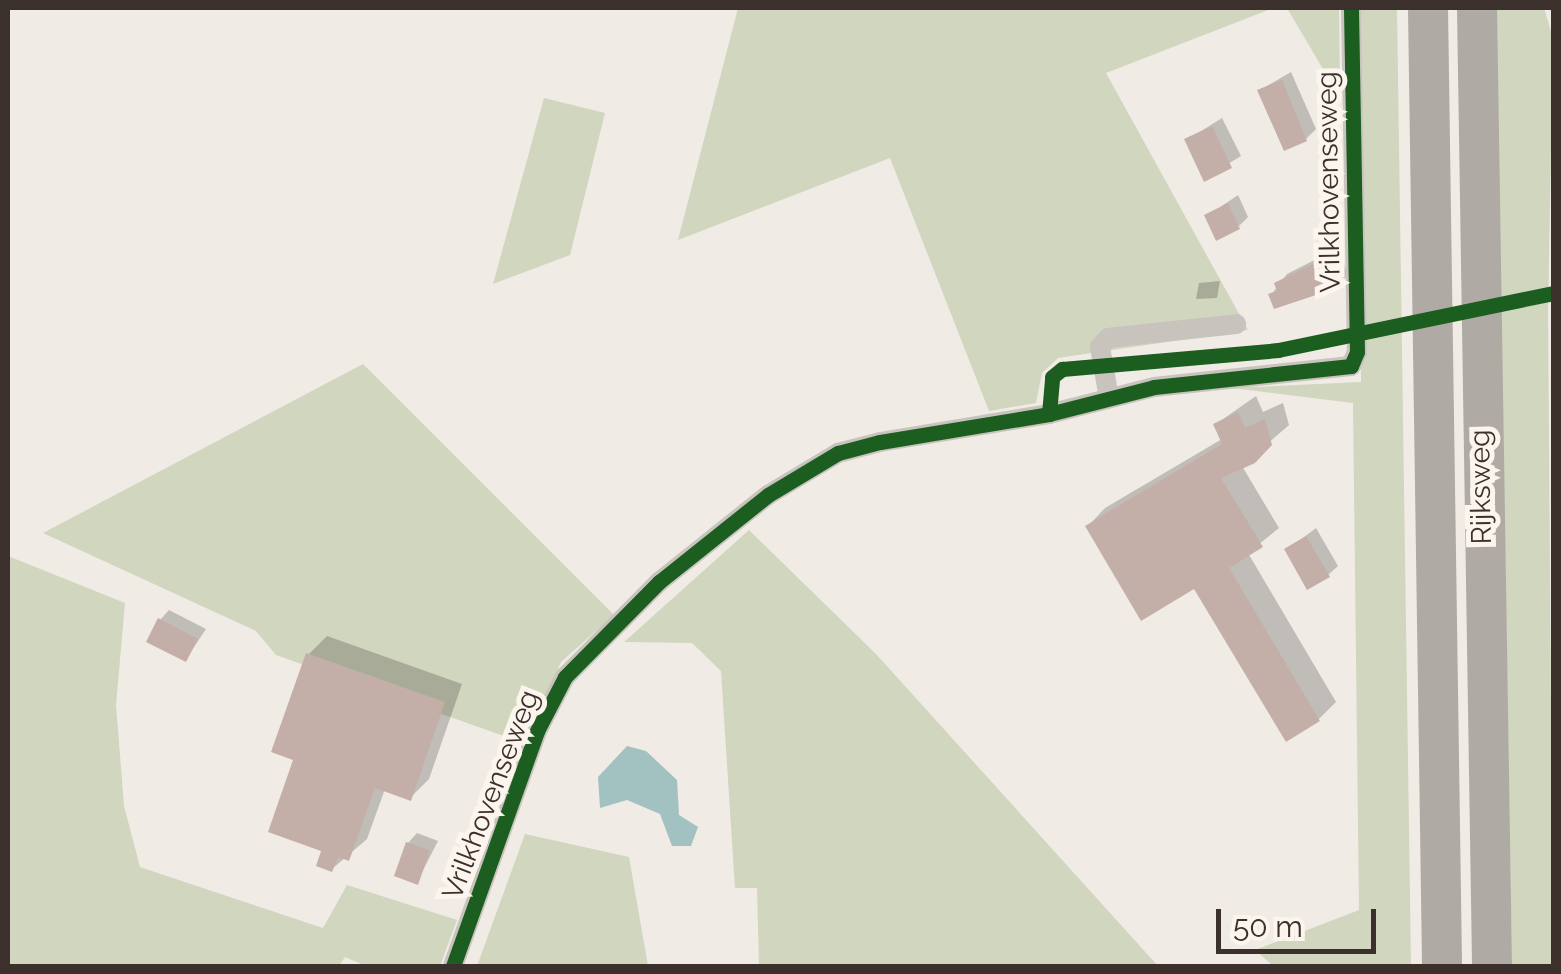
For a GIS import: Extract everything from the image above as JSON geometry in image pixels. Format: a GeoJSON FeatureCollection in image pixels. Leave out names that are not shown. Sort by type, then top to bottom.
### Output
{"type":"FeatureCollection","features":[{"type":"Feature","properties":{"kind":"highway","name":"Rijksweg"},"geometry":{"type":"LineString","coordinates":[[1428,8],[1442,966]]}},
{"type":"Feature","properties":{"kind":"highway","name":"Rijksweg"},"geometry":{"type":"LineString","coordinates":[[1477,8],[1492,966]]}},
{"type":"Feature","properties":{"kind":"street","name":"Vrilkhovenseweg"},"geometry":{"type":"LineString","coordinates":[[453,966],[551,701],[565,677],[659,582],[768,495],[838,453],[1193,382],[1336,372],[1354,363],[1352,8]]}},
{"type":"Feature","properties":{"kind":"street"},"geometry":{"type":"LineString","coordinates":[[1109,398],[1100,348],[1108,338],[1236,324]]}},
{"type":"Feature","properties":{"kind":"green space"},"geometry":{"type":"Polygon","coordinates":[[[738,8],[1273,8],[1106,73],[1248,330],[1058,358],[1042,373],[1036,403],[989,411],[890,158],[678,240],[738,8]]]}},
{"type":"Feature","properties":{"kind":"green space"},"geometry":{"type":"Polygon","coordinates":[[[1287,8],[1339,8],[1340,98],[1287,8]]]}},
{"type":"Feature","properties":{"kind":"green space"},"geometry":{"type":"Polygon","coordinates":[[[1361,8],[1397,8],[1411,966],[1273,966],[1255,950],[1359,910],[1353,403],[1232,388],[1361,382],[1361,8]]]}},
{"type":"Feature","properties":{"kind":"green space"},"geometry":{"type":"Polygon","coordinates":[[[1496,8],[1544,8],[1553,38],[1548,313],[1553,966],[1512,966],[1496,8]]]}},
{"type":"Feature","properties":{"kind":"green space"},"geometry":{"type":"Polygon","coordinates":[[[544,98],[605,113],[570,255],[493,284],[544,98]]]}},
{"type":"Feature","properties":{"kind":"green space"},"geometry":{"type":"Polygon","coordinates":[[[363,364],[614,615],[561,662],[526,744],[276,655],[256,631],[43,533],[363,364]]]}},
{"type":"Feature","properties":{"kind":"green space"},"geometry":{"type":"Polygon","coordinates":[[[749,530],[876,654],[1158,966],[759,966],[757,888],[735,888],[721,671],[692,643],[624,642],[749,530]]]}},
{"type":"Feature","properties":{"kind":"green space"},"geometry":{"type":"Polygon","coordinates":[[[8,556],[125,603],[116,705],[124,806],[140,867],[323,928],[347,885],[457,920],[440,966],[366,966],[345,957],[339,966],[8,966],[8,556]]]}},
{"type":"Feature","properties":{"kind":"green space"},"geometry":{"type":"Polygon","coordinates":[[[525,834],[629,857],[648,966],[477,966],[525,834]]]}},
{"type":"Feature","properties":{"kind":"water"},"geometry":{"type":"Polygon","coordinates":[[[627,746],[646,751],[677,780],[679,815],[698,827],[691,846],[672,846],[660,814],[627,800],[600,808],[598,777],[627,746]]]}},
{"type":"Feature","properties":{"kind":"building"},"geometry":{"type":"Polygon","coordinates":[[[1282,80],[1307,141],[1284,151],[1257,90],[1282,80]]]}},
{"type":"Feature","properties":{"kind":"building"},"geometry":{"type":"Polygon","coordinates":[[[1212,126],[1232,168],[1204,182],[1184,139],[1212,126]]]}},
{"type":"Feature","properties":{"kind":"building"},"geometry":{"type":"Polygon","coordinates":[[[1228,203],[1240,229],[1216,241],[1204,215],[1228,203]]]}},
{"type":"Feature","properties":{"kind":"building"},"geometry":{"type":"Polygon","coordinates":[[[1329,256],[1340,287],[1274,309],[1268,294],[1277,291],[1274,283],[1329,256]]]}},
{"type":"Feature","properties":{"kind":"building"},"geometry":{"type":"Polygon","coordinates":[[[1238,412],[1245,428],[1265,419],[1272,445],[1255,463],[1221,478],[1263,547],[1229,568],[1320,721],[1286,742],[1194,589],[1141,621],[1085,526],[1222,444],[1213,424],[1238,412]]]}},
{"type":"Feature","properties":{"kind":"building"},"geometry":{"type":"Polygon","coordinates":[[[1306,536],[1330,577],[1307,590],[1284,549],[1306,536]]]}},
{"type":"Feature","properties":{"kind":"building"},"geometry":{"type":"Polygon","coordinates":[[[158,618],[198,639],[186,662],[146,642],[158,618]]]}},
{"type":"Feature","properties":{"kind":"building"},"geometry":{"type":"Polygon","coordinates":[[[306,653],[445,702],[411,801],[375,788],[349,861],[338,857],[332,872],[316,866],[321,851],[268,832],[293,760],[271,752],[306,653]]]}},
{"type":"Feature","properties":{"kind":"building"},"geometry":{"type":"Polygon","coordinates":[[[406,842],[430,850],[418,885],[394,876],[406,842]]]}},
{"type":"Feature","properties":{"kind":"cycle path"},"geometry":{"type":"LineString","coordinates":[[453,966],[537,731],[565,677],[659,582],[768,495],[838,453],[880,442],[1049,414],[1154,387],[1351,366],[1357,352],[1351,8]]}},
{"type":"Feature","properties":{"kind":"cycle path"},"geometry":{"type":"LineString","coordinates":[[1049,414],[1052,377],[1062,369],[1278,350],[1554,293]]}}]}
